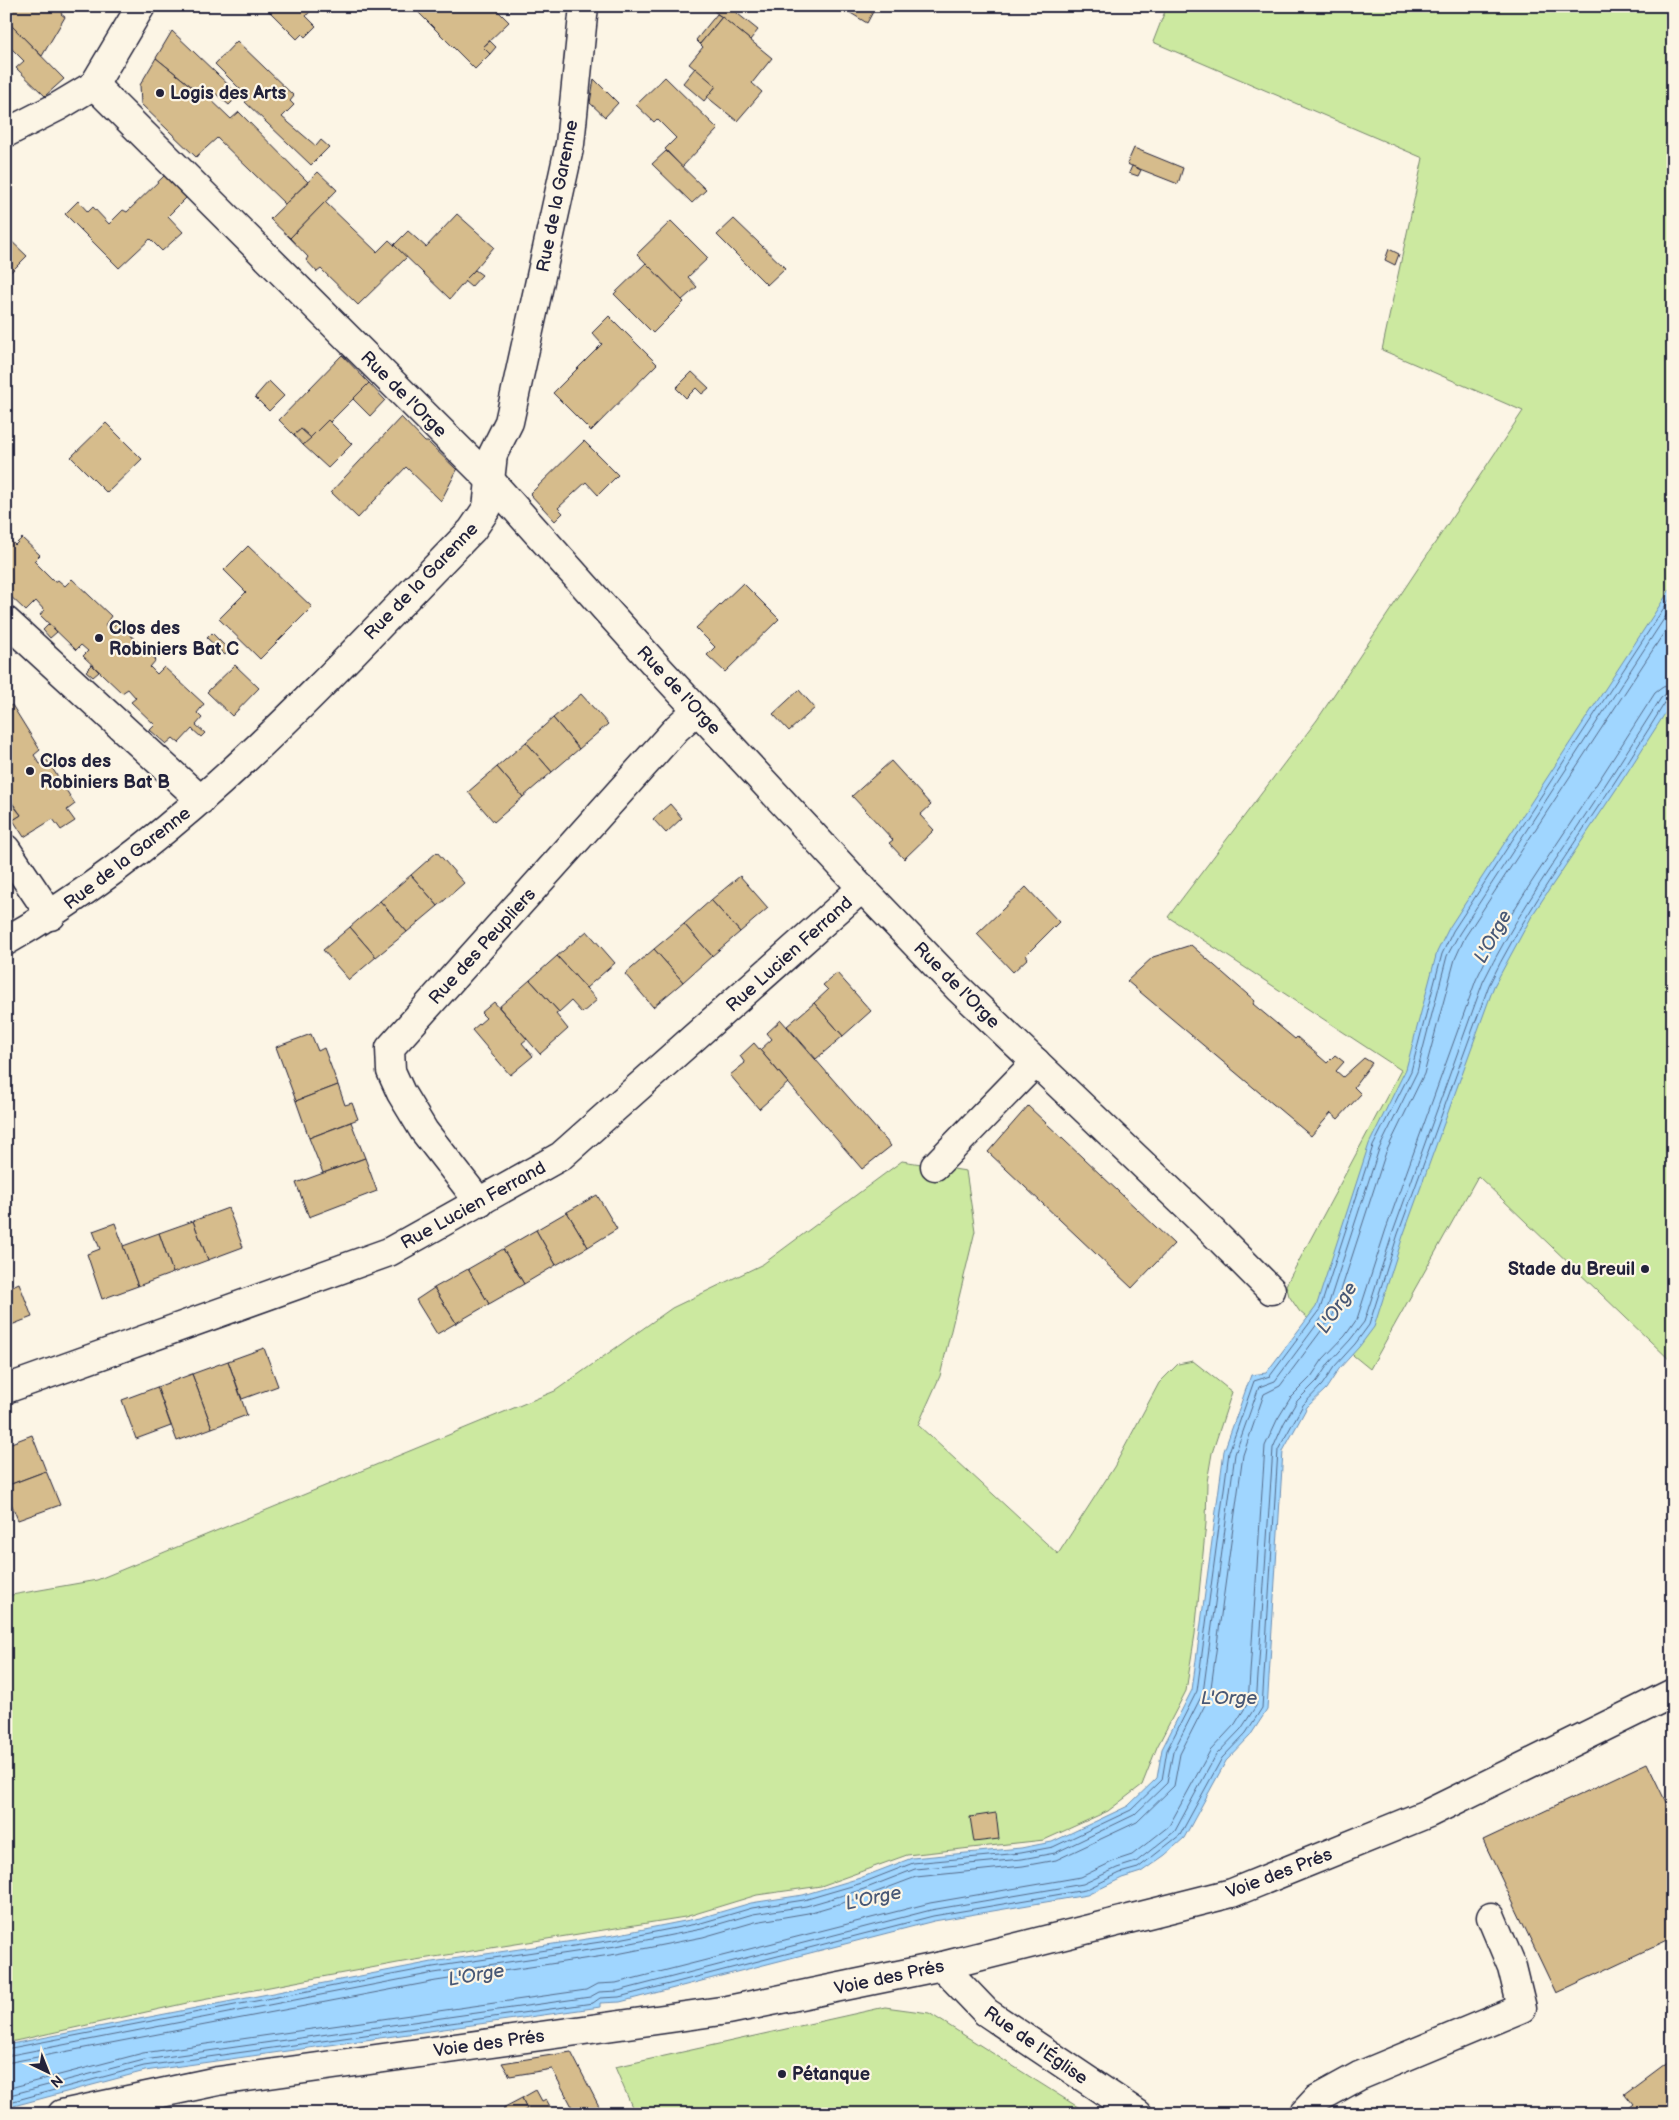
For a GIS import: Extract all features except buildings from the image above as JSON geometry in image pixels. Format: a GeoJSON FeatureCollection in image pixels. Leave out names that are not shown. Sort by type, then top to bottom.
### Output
{"type":"FeatureCollection","features":[{"type":"Feature","properties":{"kind":"street"},"geometry":{"type":"LineString","coordinates":[[6,133],[59,106],[94,85],[141,6]]}},
{"type":"Feature","properties":{"kind":"street","name":"Rue de la Garenne"},"geometry":{"type":"LineString","coordinates":[[6,942],[51,916],[125,863],[202,800],[263,744],[472,530],[487,508],[493,454],[509,422],[570,144],[584,6]]}},
{"type":"Feature","properties":{"kind":"street","name":"Rue de l'Orge"},"geometry":{"type":"LineString","coordinates":[[94,85],[490,480],[697,710],[862,888],[958,988],[1200,1219],[1271,1290]]}},
{"type":"Feature","properties":{"kind":"street"},"geometry":{"type":"LineString","coordinates":[[6,621],[202,800]]}},
{"type":"Feature","properties":{"kind":"street","name":"Rue des Peupliers"},"geometry":{"type":"LineString","coordinates":[[480,1202],[424,1131],[391,1071],[390,1048],[677,728],[697,710]]}},
{"type":"Feature","properties":{"kind":"street"},"geometry":{"type":"LineString","coordinates":[[6,849],[51,916]]}},
{"type":"Feature","properties":{"kind":"street","name":"Rue Lucien Ferrand"},"geometry":{"type":"LineString","coordinates":[[6,1389],[389,1252],[561,1156],[862,888]]}},
{"type":"Feature","properties":{"kind":"street"},"geometry":{"type":"LineString","coordinates":[[935,1166],[1036,1062]]}},
{"type":"Feature","properties":{"kind":"street","name":"Voie des Prés"},"geometry":{"type":"LineString","coordinates":[[62,2114],[143,2106],[218,2081],[728,2010],[942,1966],[1232,1893],[1430,1813],[1673,1693]]}},
{"type":"Feature","properties":{"kind":"street"},"geometry":{"type":"LineString","coordinates":[[1303,2114],[1317,2099],[1359,2076],[1522,2008],[1512,1967],[1491,1917]]}},
{"type":"Feature","properties":{"kind":"street","name":"Rue de l'Église"},"geometry":{"type":"LineString","coordinates":[[942,1966],[986,2012],[1138,2114]]}},
{"type":"Feature","properties":{"kind":"green space"},"geometry":{"type":"Polygon","coordinates":[[[1167,6],[1673,6],[1673,1363],[1478,1176],[1370,1369],[1300,1312],[1289,1296],[1286,1285],[1401,1070],[1168,917],[1317,720],[1523,411],[1382,350],[1423,158],[1153,42],[1167,6]]]}},
{"type":"Feature","properties":{"kind":"green space"},"geometry":{"type":"Polygon","coordinates":[[[902,1161],[966,1171],[975,1231],[940,1376],[918,1425],[1058,1554],[1114,1467],[1159,1383],[1178,1364],[1193,1361],[1232,1392],[1212,1453],[1207,1482],[1206,1523],[1195,1634],[1186,1691],[1157,1747],[1142,1785],[1108,1811],[1044,1840],[907,1855],[821,1886],[757,1895],[685,1917],[403,1962],[311,1979],[187,2003],[6,2043],[6,1596],[97,1580],[555,1391],[672,1308],[763,1264],[902,1161]]]}},
{"type":"Feature","properties":{"kind":"green space"},"geometry":{"type":"Polygon","coordinates":[[[885,2007],[929,2013],[1089,2114],[635,2114],[615,2067],[885,2007]]]}},
{"type":"Feature","properties":{"kind":"water","name":"L'Orge"},"geometry":{"type":"Polygon","coordinates":[[[1673,585],[1673,701],[1533,914],[1494,986],[1403,1236],[1374,1327],[1339,1369],[1326,1389],[1307,1407],[1283,1451],[1267,1710],[1250,1736],[1226,1761],[1184,1838],[1165,1855],[1141,1872],[1122,1878],[1087,1895],[934,1921],[620,2002],[600,2003],[600,2007],[145,2071],[6,2108],[6,2045],[432,1962],[614,1935],[700,1918],[751,1903],[803,1895],[860,1878],[912,1858],[1021,1848],[1052,1842],[1128,1806],[1157,1778],[1162,1749],[1192,1690],[1224,1451],[1251,1375],[1266,1373],[1316,1307],[1369,1144],[1406,1069],[1437,952],[1449,928],[1673,585]]]}},
{"type":"Feature","properties":{"kind":"place","name":"Logis des Arts"},"geometry":{"type":"Point","coordinates":[160,93]}},
{"type":"Feature","properties":{"kind":"place","name":"Clos des Robiniers Bat C"},"geometry":{"type":"Point","coordinates":[99,638]}},
{"type":"Feature","properties":{"kind":"place","name":"Clos des Robiniers Bat B"},"geometry":{"type":"Point","coordinates":[30,771]}},
{"type":"Feature","properties":{"kind":"place","name":"Stade du Breuil"},"geometry":{"type":"Point","coordinates":[1645,1269]}},
{"type":"Feature","properties":{"kind":"place","name":"Pétanque"},"geometry":{"type":"Point","coordinates":[782,2074]}}]}
